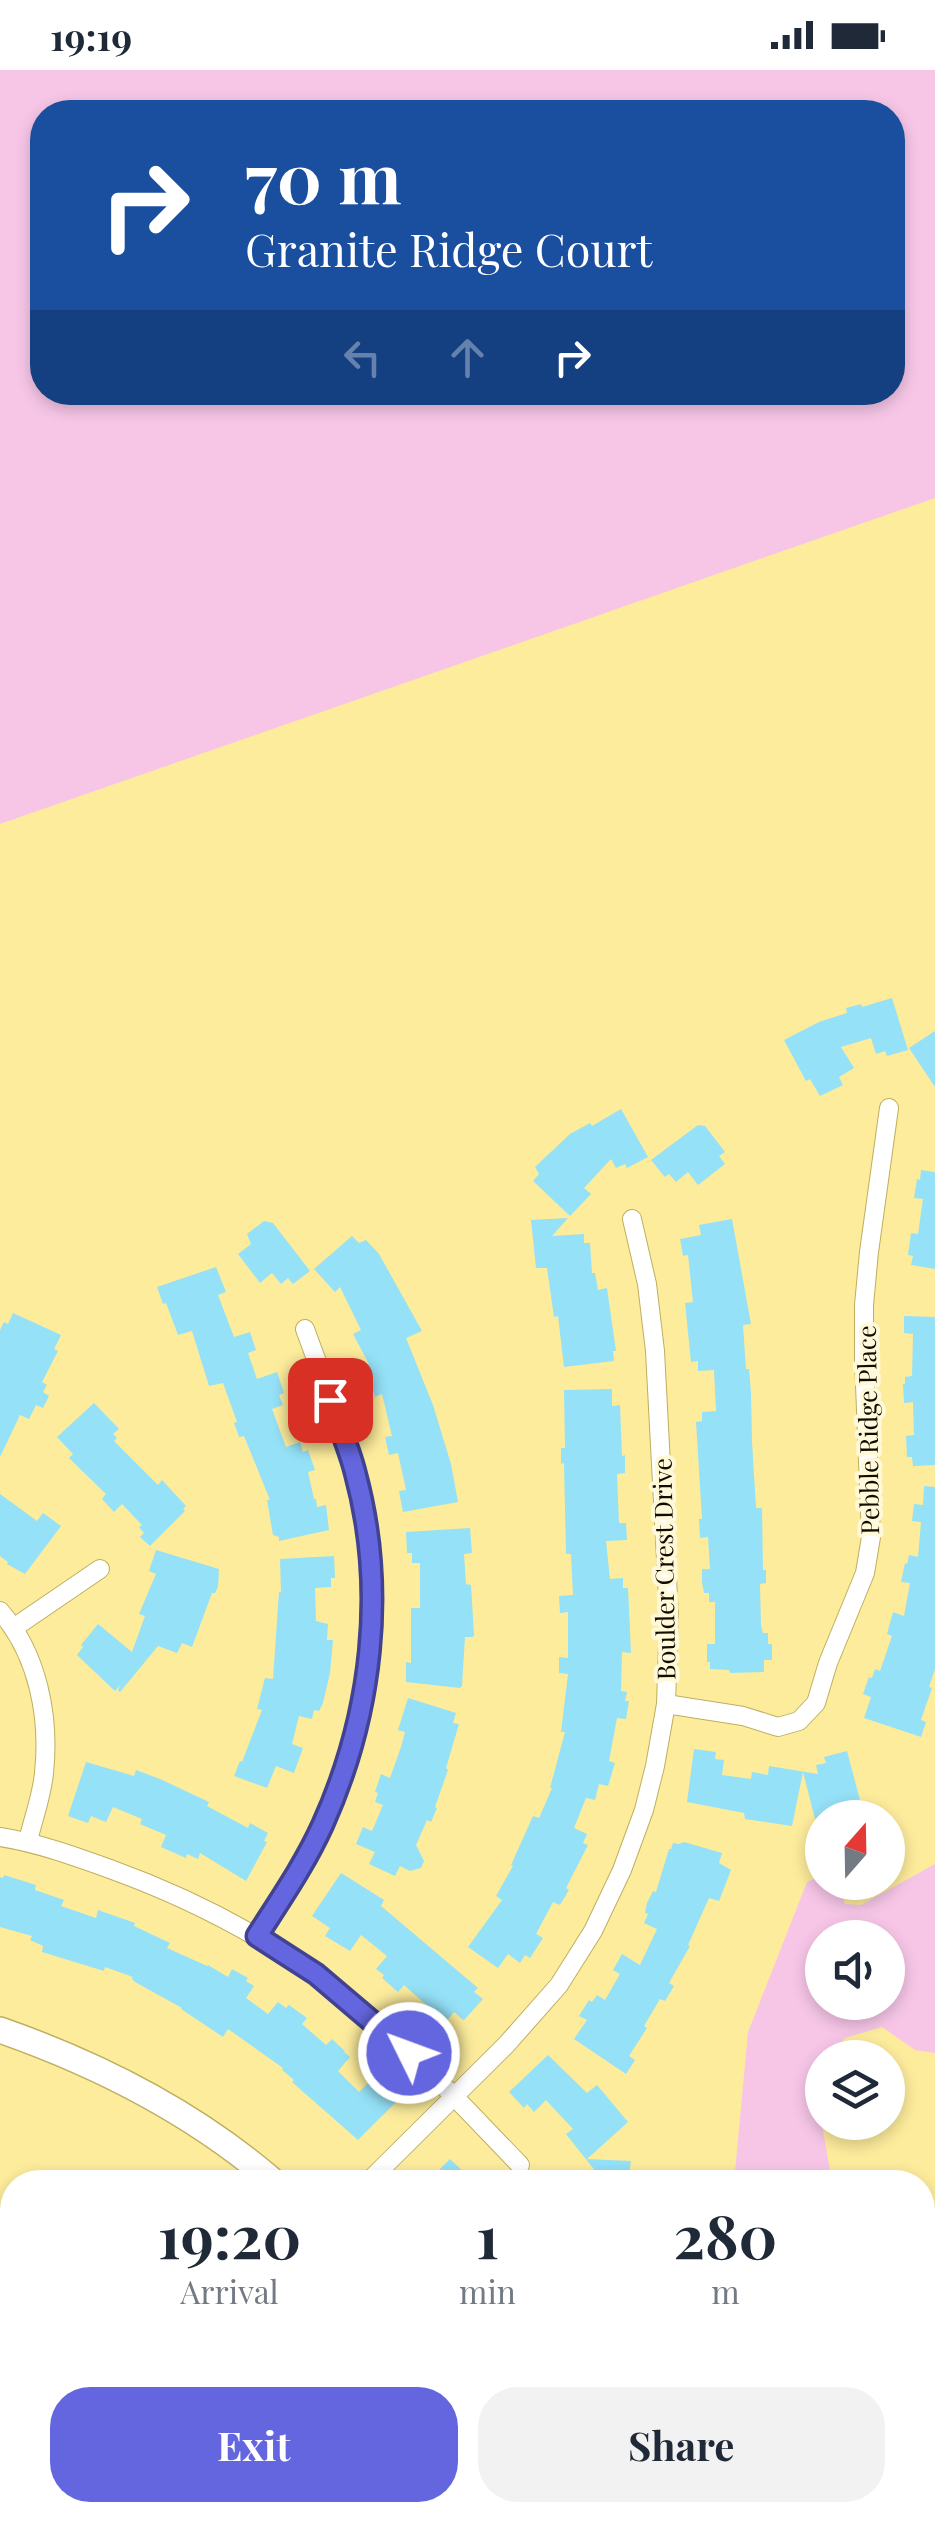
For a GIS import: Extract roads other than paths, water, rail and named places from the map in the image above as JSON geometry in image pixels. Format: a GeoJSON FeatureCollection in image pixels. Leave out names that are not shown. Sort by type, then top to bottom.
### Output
{"type":"FeatureCollection","features":[{"type":"Feature","properties":{"kind":"street","name":"Pebble Ridge Place"},"geometry":{"type":"LineString","coordinates":[[666,1704],[743,1716],[778,1726],[800,1721],[816,1703],[864,1573],[870,1537],[864,1305],[889,1108]]}},
{"type":"Feature","properties":{"kind":"street","name":"Boulder Crest Drive"},"geometry":{"type":"LineString","coordinates":[[380,2170],[506,2045],[559,1985],[593,1932],[644,1810],[666,1704],[669,1616],[655,1351],[632,1219]]}},
{"type":"Feature","properties":{"kind":"street"},"geometry":{"type":"LineString","coordinates":[[257,1936],[296,1876],[340,1782],[364,1694],[372,1627],[370,1566],[358,1484],[305,1329]]}},
{"type":"Feature","properties":{"kind":"street"},"geometry":{"type":"LineString","coordinates":[[14,1628],[100,1569]]}},
{"type":"Feature","properties":{"kind":"street"},"geometry":{"type":"LineString","coordinates":[[0,1611],[14,1628],[32,1665],[42,1705],[46,1739],[44,1777],[28,1842]]}},
{"type":"Feature","properties":{"kind":"street"},"geometry":{"type":"LineString","coordinates":[[0,1837],[28,1842],[144,1881],[257,1936],[316,1974],[392,2036],[520,2165]]}},
{"type":"Feature","properties":{"kind":"street"},"geometry":{"type":"LineString","coordinates":[[0,2030],[58,2050],[142,2090],[258,2170]]}}]}
